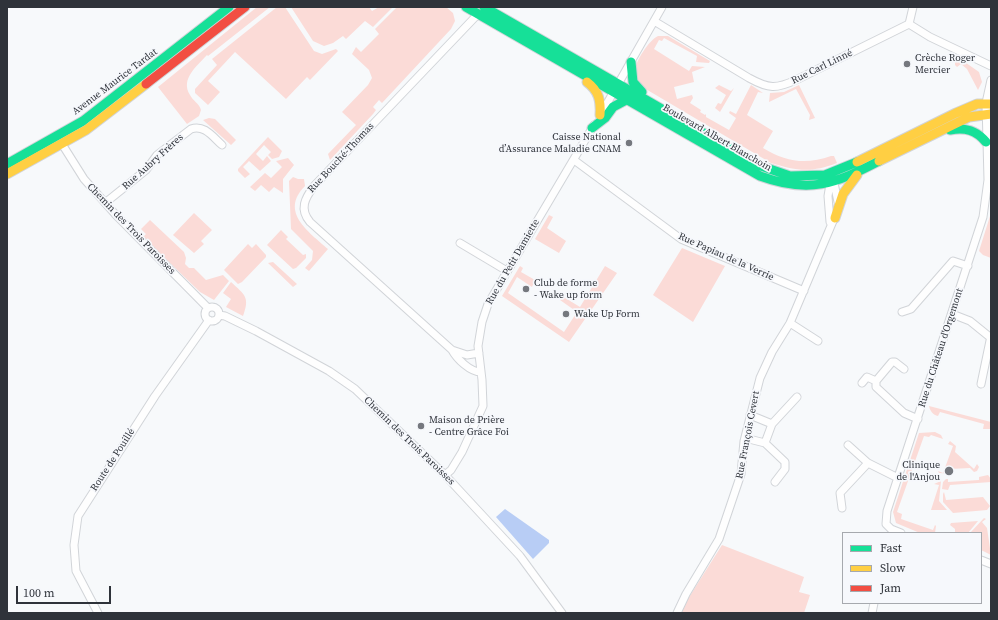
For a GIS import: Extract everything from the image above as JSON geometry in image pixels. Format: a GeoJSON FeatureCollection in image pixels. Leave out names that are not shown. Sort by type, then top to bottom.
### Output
{"type":"FeatureCollection","features":[{"type":"Feature","properties":{"kind":"street","name":"Avenue Maurice Tardat"},"geometry":{"type":"LineString","coordinates":[[7,164],[83,121],[229,7]]}},
{"type":"Feature","properties":{"kind":"street","name":"Avenue Maurice Tardat"},"geometry":{"type":"LineString","coordinates":[[7,174],[62,144],[105,116],[245,7]]}},
{"type":"Feature","properties":{"kind":"street","name":"Boulevard Albert Blanchoin"},"geometry":{"type":"LineString","coordinates":[[466,7],[480,9],[503,17],[616,87],[628,99],[771,182],[783,186],[803,188],[862,170],[969,117],[989,114]]}},
{"type":"Feature","properties":{"kind":"street","name":"Rue du Petit Damiette"},"geometry":{"type":"LineString","coordinates":[[445,475],[451,470],[462,452],[482,409],[483,397],[479,338],[485,313],[507,271],[574,160],[662,7]]}},
{"type":"Feature","properties":{"kind":"street"},"geometry":{"type":"LineString","coordinates":[[913,7],[909,24],[930,37],[991,66]]}},
{"type":"Feature","properties":{"kind":"street","name":"Boulevard Albert Blanchoin"},"geometry":{"type":"LineString","coordinates":[[480,9],[563,62],[669,113],[761,166],[790,176],[830,180]]}},
{"type":"Feature","properties":{"kind":"street","name":"Rue Bouché-Thomas"},"geometry":{"type":"LineString","coordinates":[[480,9],[314,186],[305,198],[304,206],[305,214],[310,222],[452,350],[455,355],[466,365],[475,371],[481,372]]}},
{"type":"Feature","properties":{"kind":"street","name":"Rue Carl Linné"},"geometry":{"type":"LineString","coordinates":[[654,21],[745,76],[762,85],[771,87],[780,86],[796,80],[909,24]]}},
{"type":"Feature","properties":{"kind":"street"},"geometry":{"type":"LineString","coordinates":[[563,62],[568,71],[592,85],[598,91],[601,107],[600,115]]}},
{"type":"Feature","properties":{"kind":"street"},"geometry":{"type":"LineString","coordinates":[[631,62],[631,77],[633,85],[640,92],[668,106],[669,113]]}},
{"type":"Feature","properties":{"kind":"street","name":"Rue du Château d'Orgemont"},"geometry":{"type":"LineString","coordinates":[[891,531],[886,524],[886,517],[983,217],[988,180],[988,103],[991,80]]}},
{"type":"Feature","properties":{"kind":"street"},"geometry":{"type":"LineString","coordinates":[[592,128],[605,118],[613,107],[628,99]]}},
{"type":"Feature","properties":{"kind":"street"},"geometry":{"type":"LineString","coordinates":[[830,180],[853,168],[858,161],[956,113],[977,104],[988,103]]}},
{"type":"Feature","properties":{"kind":"street","name":"Rue Aubry Frères"},"geometry":{"type":"LineString","coordinates":[[105,203],[146,170],[157,155],[191,129],[197,127],[203,129],[222,145]]}},
{"type":"Feature","properties":{"kind":"street"},"geometry":{"type":"LineString","coordinates":[[925,138],[964,127],[975,130],[988,142]]}},
{"type":"Feature","properties":{"kind":"street","name":"Chemin des Trois Paroisses"},"geometry":{"type":"LineString","coordinates":[[62,144],[84,179],[105,203],[208,308]]}},
{"type":"Feature","properties":{"kind":"street","name":"Rue Papiau de la Verrie"},"geometry":{"type":"LineString","coordinates":[[574,160],[681,239],[804,291]]}},
{"type":"Feature","properties":{"kind":"street"},"geometry":{"type":"LineString","coordinates":[[835,218],[843,194],[854,177],[862,170]]}},
{"type":"Feature","properties":{"kind":"street","name":"Rue François Cevert"},"geometry":{"type":"LineString","coordinates":[[677,613],[686,594],[718,539],[741,474],[745,438],[764,368],[790,323],[835,218],[838,195],[830,180]]}},
{"type":"Feature","properties":{"kind":"street","name":"Rue François Cevert"},"geometry":{"type":"LineString","coordinates":[[825,241],[830,225],[828,196],[830,180]]}},
{"type":"Feature","properties":{"kind":"street"},"geometry":{"type":"LineString","coordinates":[[460,243],[507,271]]}},
{"type":"Feature","properties":{"kind":"street"},"geometry":{"type":"LineString","coordinates":[[902,312],[911,309],[953,261],[968,266]]}},
{"type":"Feature","properties":{"kind":"street"},"geometry":{"type":"LineString","coordinates":[[208,308],[215,308],[218,310],[219,315],[215,320],[208,320],[205,314],[208,308]]}},
{"type":"Feature","properties":{"kind":"street"},"geometry":{"type":"LineString","coordinates":[[952,314],[970,321],[991,337],[981,384]]}},
{"type":"Feature","properties":{"kind":"street","name":"Chemin des Trois Paroisses"},"geometry":{"type":"LineString","coordinates":[[219,315],[225,316],[256,330],[330,371],[355,389],[445,475],[520,556],[562,613]]}},
{"type":"Feature","properties":{"kind":"street","name":"Route de Pouillé"},"geometry":{"type":"LineString","coordinates":[[98,613],[76,571],[74,545],[78,516],[155,396],[208,320]]}},
{"type":"Feature","properties":{"kind":"street"},"geometry":{"type":"LineString","coordinates":[[790,323],[818,342]]}},
{"type":"Feature","properties":{"kind":"street","name":"Rue Bouché-Thomas"},"geometry":{"type":"LineString","coordinates":[[452,350],[467,355],[479,353]]}},
{"type":"Feature","properties":{"kind":"street"},"geometry":{"type":"LineString","coordinates":[[904,369],[895,362],[892,362],[876,381],[876,387],[904,413],[918,418]]}},
{"type":"Feature","properties":{"kind":"street"},"geometry":{"type":"LineString","coordinates":[[862,382],[867,377],[876,381]]}},
{"type":"Feature","properties":{"kind":"street"},"geometry":{"type":"LineString","coordinates":[[765,443],[772,424],[797,397]]}},
{"type":"Feature","properties":{"kind":"street"},"geometry":{"type":"LineString","coordinates":[[750,415],[772,424]]}},
{"type":"Feature","properties":{"kind":"street"},"geometry":{"type":"LineString","coordinates":[[745,438],[765,443],[785,462],[785,469],[774,482]]}},
{"type":"Feature","properties":{"kind":"street"},"geometry":{"type":"LineString","coordinates":[[848,445],[868,463],[898,478]]}},
{"type":"Feature","properties":{"kind":"street"},"geometry":{"type":"LineString","coordinates":[[842,508],[840,493],[868,463]]}},
{"type":"Feature","properties":{"kind":"shaded area"},"geometry":{"type":"Polygon","coordinates":[[[257,7],[270,7],[208,56],[207,55],[188,78],[187,89],[201,110],[199,116],[187,124],[158,87],[257,7]]]}},
{"type":"Feature","properties":{"kind":"shaded area"},"geometry":{"type":"Polygon","coordinates":[[[277,7],[285,7],[314,51],[322,54],[336,49],[338,51],[310,80],[307,77],[286,99],[235,52],[208,81],[220,92],[208,105],[195,93],[195,89],[217,65],[212,59],[277,7]]]}},
{"type":"Feature","properties":{"kind":"shaded area"},"geometry":{"type":"Polygon","coordinates":[[[291,7],[369,7],[372,11],[379,7],[393,7],[373,27],[365,21],[346,39],[343,36],[333,43],[324,46],[313,41],[291,7]]]}},
{"type":"Feature","properties":{"kind":"shaded area"},"geometry":{"type":"Polygon","coordinates":[[[397,7],[446,7],[453,13],[455,21],[451,29],[382,103],[379,100],[373,107],[376,110],[373,114],[330,160],[328,154],[356,125],[342,112],[368,85],[372,78],[369,70],[352,54],[356,47],[361,52],[379,34],[375,29],[397,7]]]}},
{"type":"Feature","properties":{"kind":"shaded area"},"geometry":{"type":"Polygon","coordinates":[[[658,36],[668,36],[710,61],[709,63],[696,62],[697,56],[664,38],[662,41],[659,40],[654,49],[689,71],[692,66],[705,67],[692,72],[694,82],[674,87],[677,99],[692,95],[693,98],[690,103],[701,110],[700,112],[705,115],[706,114],[706,117],[729,130],[736,118],[729,113],[730,111],[736,114],[751,85],[763,93],[758,92],[747,115],[773,131],[763,148],[772,153],[796,161],[813,161],[834,156],[837,163],[812,170],[804,170],[771,163],[644,88],[639,82],[635,71],[637,62],[647,46],[654,38],[658,36]]]}},
{"type":"Feature","properties":{"kind":"shaded area"},"geometry":{"type":"Polygon","coordinates":[[[959,58],[979,72],[982,82],[978,90],[967,69],[961,64],[957,67],[955,65],[955,61],[959,58]]]}},
{"type":"Feature","properties":{"kind":"shaded area"},"geometry":{"type":"Polygon","coordinates":[[[719,85],[731,91],[734,88],[720,112],[715,108],[718,103],[721,104],[726,95],[715,88],[719,85]]]}},
{"type":"Feature","properties":{"kind":"shaded area"},"geometry":{"type":"Polygon","coordinates":[[[799,85],[815,118],[809,120],[810,115],[796,89],[769,102],[770,93],[784,92],[799,85]]]}},
{"type":"Feature","properties":{"kind":"shaded area"},"geometry":{"type":"Polygon","coordinates":[[[209,118],[215,119],[236,140],[231,145],[203,120],[209,118]]]}},
{"type":"Feature","properties":{"kind":"shaded area"},"geometry":{"type":"Polygon","coordinates":[[[268,137],[282,151],[279,157],[272,159],[268,155],[271,152],[264,145],[256,154],[263,161],[267,156],[271,161],[260,171],[249,161],[243,167],[250,174],[245,178],[238,171],[238,169],[268,137]]]}},
{"type":"Feature","properties":{"kind":"shaded area"},"geometry":{"type":"Polygon","coordinates":[[[288,158],[294,165],[283,179],[283,193],[274,187],[269,192],[261,185],[255,191],[250,187],[265,173],[271,178],[282,167],[276,161],[288,158]]]}},
{"type":"Feature","properties":{"kind":"shaded area"},"geometry":{"type":"Polygon","coordinates":[[[293,177],[304,179],[305,186],[298,195],[295,204],[296,213],[300,221],[313,236],[328,249],[309,271],[305,268],[312,260],[313,251],[291,229],[289,181],[293,177]]]}},
{"type":"Feature","properties":{"kind":"shaded area"},"geometry":{"type":"Polygon","coordinates":[[[194,213],[212,230],[201,241],[204,244],[194,253],[173,235],[194,213]]]}},
{"type":"Feature","properties":{"kind":"shaded area"},"geometry":{"type":"Polygon","coordinates":[[[991,213],[991,258],[983,255],[979,251],[991,213]]]}},
{"type":"Feature","properties":{"kind":"shaded area"},"geometry":{"type":"Polygon","coordinates":[[[549,215],[553,217],[547,228],[566,241],[559,253],[535,239],[549,215]]]}},
{"type":"Feature","properties":{"kind":"shaded area"},"geometry":{"type":"Polygon","coordinates":[[[150,220],[184,252],[186,258],[185,264],[189,268],[194,268],[206,280],[223,275],[229,281],[214,300],[200,292],[143,237],[146,234],[141,229],[150,220]]]}},
{"type":"Feature","properties":{"kind":"shaded area"},"geometry":{"type":"Polygon","coordinates":[[[281,230],[288,237],[286,239],[303,255],[306,254],[306,258],[296,268],[293,269],[267,245],[281,230]]]}},
{"type":"Feature","properties":{"kind":"shaded area"},"geometry":{"type":"Polygon","coordinates":[[[248,244],[252,248],[256,244],[266,255],[266,257],[242,282],[238,284],[224,270],[248,244]]]}},
{"type":"Feature","properties":{"kind":"shaded area"},"geometry":{"type":"Polygon","coordinates":[[[682,248],[725,266],[693,322],[653,295],[682,248]]]}},
{"type":"Feature","properties":{"kind":"shaded area"},"geometry":{"type":"Polygon","coordinates":[[[273,262],[297,284],[293,287],[268,263],[273,262]]]}},
{"type":"Feature","properties":{"kind":"shaded area"},"geometry":{"type":"Polygon","coordinates":[[[520,266],[523,268],[521,272],[535,280],[532,287],[517,277],[508,293],[564,332],[577,312],[560,300],[562,296],[580,307],[605,266],[617,273],[569,342],[502,296],[520,266]]]}},
{"type":"Feature","properties":{"kind":"shaded area"},"geometry":{"type":"Polygon","coordinates":[[[231,282],[243,293],[245,297],[246,304],[243,316],[226,307],[231,299],[223,293],[231,282]]]}},
{"type":"Feature","properties":{"kind":"shaded area"},"geometry":{"type":"Polygon","coordinates":[[[929,406],[991,422],[991,429],[983,429],[984,424],[940,412],[938,416],[930,410],[929,406]]]}},
{"type":"Feature","properties":{"kind":"shaded area"},"geometry":{"type":"Polygon","coordinates":[[[935,432],[941,435],[943,439],[931,435],[929,437],[924,436],[897,512],[902,514],[901,519],[933,530],[935,525],[935,532],[918,532],[896,523],[893,512],[919,433],[935,432]]]}},
{"type":"Feature","properties":{"kind":"shaded area"},"geometry":{"type":"Polygon","coordinates":[[[950,441],[956,446],[955,452],[974,469],[977,464],[979,467],[977,471],[974,472],[970,468],[950,469],[954,474],[939,473],[938,471],[943,473],[953,446],[948,444],[950,441]]]}},
{"type":"Feature","properties":{"kind":"shaded area"},"geometry":{"type":"Polygon","coordinates":[[[988,475],[991,482],[950,485],[948,490],[942,489],[943,482],[946,479],[948,479],[948,482],[979,480],[979,477],[988,475]]]}},
{"type":"Feature","properties":{"kind":"shaded area"},"geometry":{"type":"Polygon","coordinates":[[[941,481],[939,501],[947,510],[931,510],[939,485],[934,484],[941,481]]]}},
{"type":"Feature","properties":{"kind":"shaded area"},"geometry":{"type":"Polygon","coordinates":[[[944,492],[946,500],[983,497],[990,506],[987,510],[953,513],[943,502],[944,492]]]}},
{"type":"Feature","properties":{"kind":"shaded area"},"geometry":{"type":"Polygon","coordinates":[[[984,518],[986,519],[982,522],[987,528],[991,555],[982,550],[982,532],[971,532],[984,518]]]}},
{"type":"Feature","properties":{"kind":"shaded area"},"geometry":{"type":"Polygon","coordinates":[[[978,521],[969,532],[955,532],[955,529],[950,525],[951,523],[978,521]]]}},
{"type":"Feature","properties":{"kind":"shaded area"},"geometry":{"type":"Polygon","coordinates":[[[722,545],[804,577],[799,592],[810,595],[804,613],[681,613],[684,605],[722,545]]]}},
{"type":"Feature","properties":{"kind":"water"},"geometry":{"type":"Polygon","coordinates":[[[505,509],[549,540],[549,543],[533,559],[496,517],[505,509]]]}},
{"type":"Feature","properties":{"kind":"traffic: fast"},"geometry":{"type":"LineString","coordinates":[[7,164],[83,121],[229,7]]}},
{"type":"Feature","properties":{"kind":"traffic: fast"},"geometry":{"type":"LineString","coordinates":[[466,7],[760,176],[793,184],[821,184],[849,176],[879,161]]}},
{"type":"Feature","properties":{"kind":"traffic: fast"},"geometry":{"type":"LineString","coordinates":[[484,7],[761,166],[790,176],[825,175],[857,162]]}},
{"type":"Feature","properties":{"kind":"traffic: fast"},"geometry":{"type":"LineString","coordinates":[[631,62],[633,82],[642,92]]}},
{"type":"Feature","properties":{"kind":"traffic: fast"},"geometry":{"type":"LineString","coordinates":[[592,128],[605,118],[613,107],[628,99]]}},
{"type":"Feature","properties":{"kind":"traffic: fast"},"geometry":{"type":"LineString","coordinates":[[950,130],[970,130],[986,142]]}},
{"type":"Feature","properties":{"kind":"traffic: slow"},"geometry":{"type":"LineString","coordinates":[[587,82],[597,93],[600,105],[600,115]]}},
{"type":"Feature","properties":{"kind":"traffic: slow"},"geometry":{"type":"LineString","coordinates":[[7,174],[86,130],[146,84]]}},
{"type":"Feature","properties":{"kind":"traffic: slow"},"geometry":{"type":"LineString","coordinates":[[857,162],[956,113],[977,104],[991,104]]}},
{"type":"Feature","properties":{"kind":"traffic: slow"},"geometry":{"type":"LineString","coordinates":[[879,161],[969,117],[991,114]]}},
{"type":"Feature","properties":{"kind":"traffic: slow"},"geometry":{"type":"LineString","coordinates":[[835,218],[843,194],[857,175]]}},
{"type":"Feature","properties":{"kind":"traffic: jam"},"geometry":{"type":"LineString","coordinates":[[146,84],[245,7]]}},
{"type":"Feature","properties":{"kind":"place","name":"Crèche Roger Mercier"},"geometry":{"type":"Point","coordinates":[907,64]}},
{"type":"Feature","properties":{"kind":"place","name":"Caisse National d’Assurance Maladie CNAM"},"geometry":{"type":"Point","coordinates":[629,143]}},
{"type":"Feature","properties":{"kind":"place","name":"Club de forme - Wake up form"},"geometry":{"type":"Point","coordinates":[526,289]}},
{"type":"Feature","properties":{"kind":"place","name":"Wake Up Form"},"geometry":{"type":"Point","coordinates":[566,314]}},
{"type":"Feature","properties":{"kind":"place","name":"Maison de Prière - Centre Grâce Foi"},"geometry":{"type":"Point","coordinates":[421,426]}},
{"type":"Feature","properties":{"kind":"place","name":"Clinique de l'Anjou"},"geometry":{"type":"Point","coordinates":[949,471]}}]}
